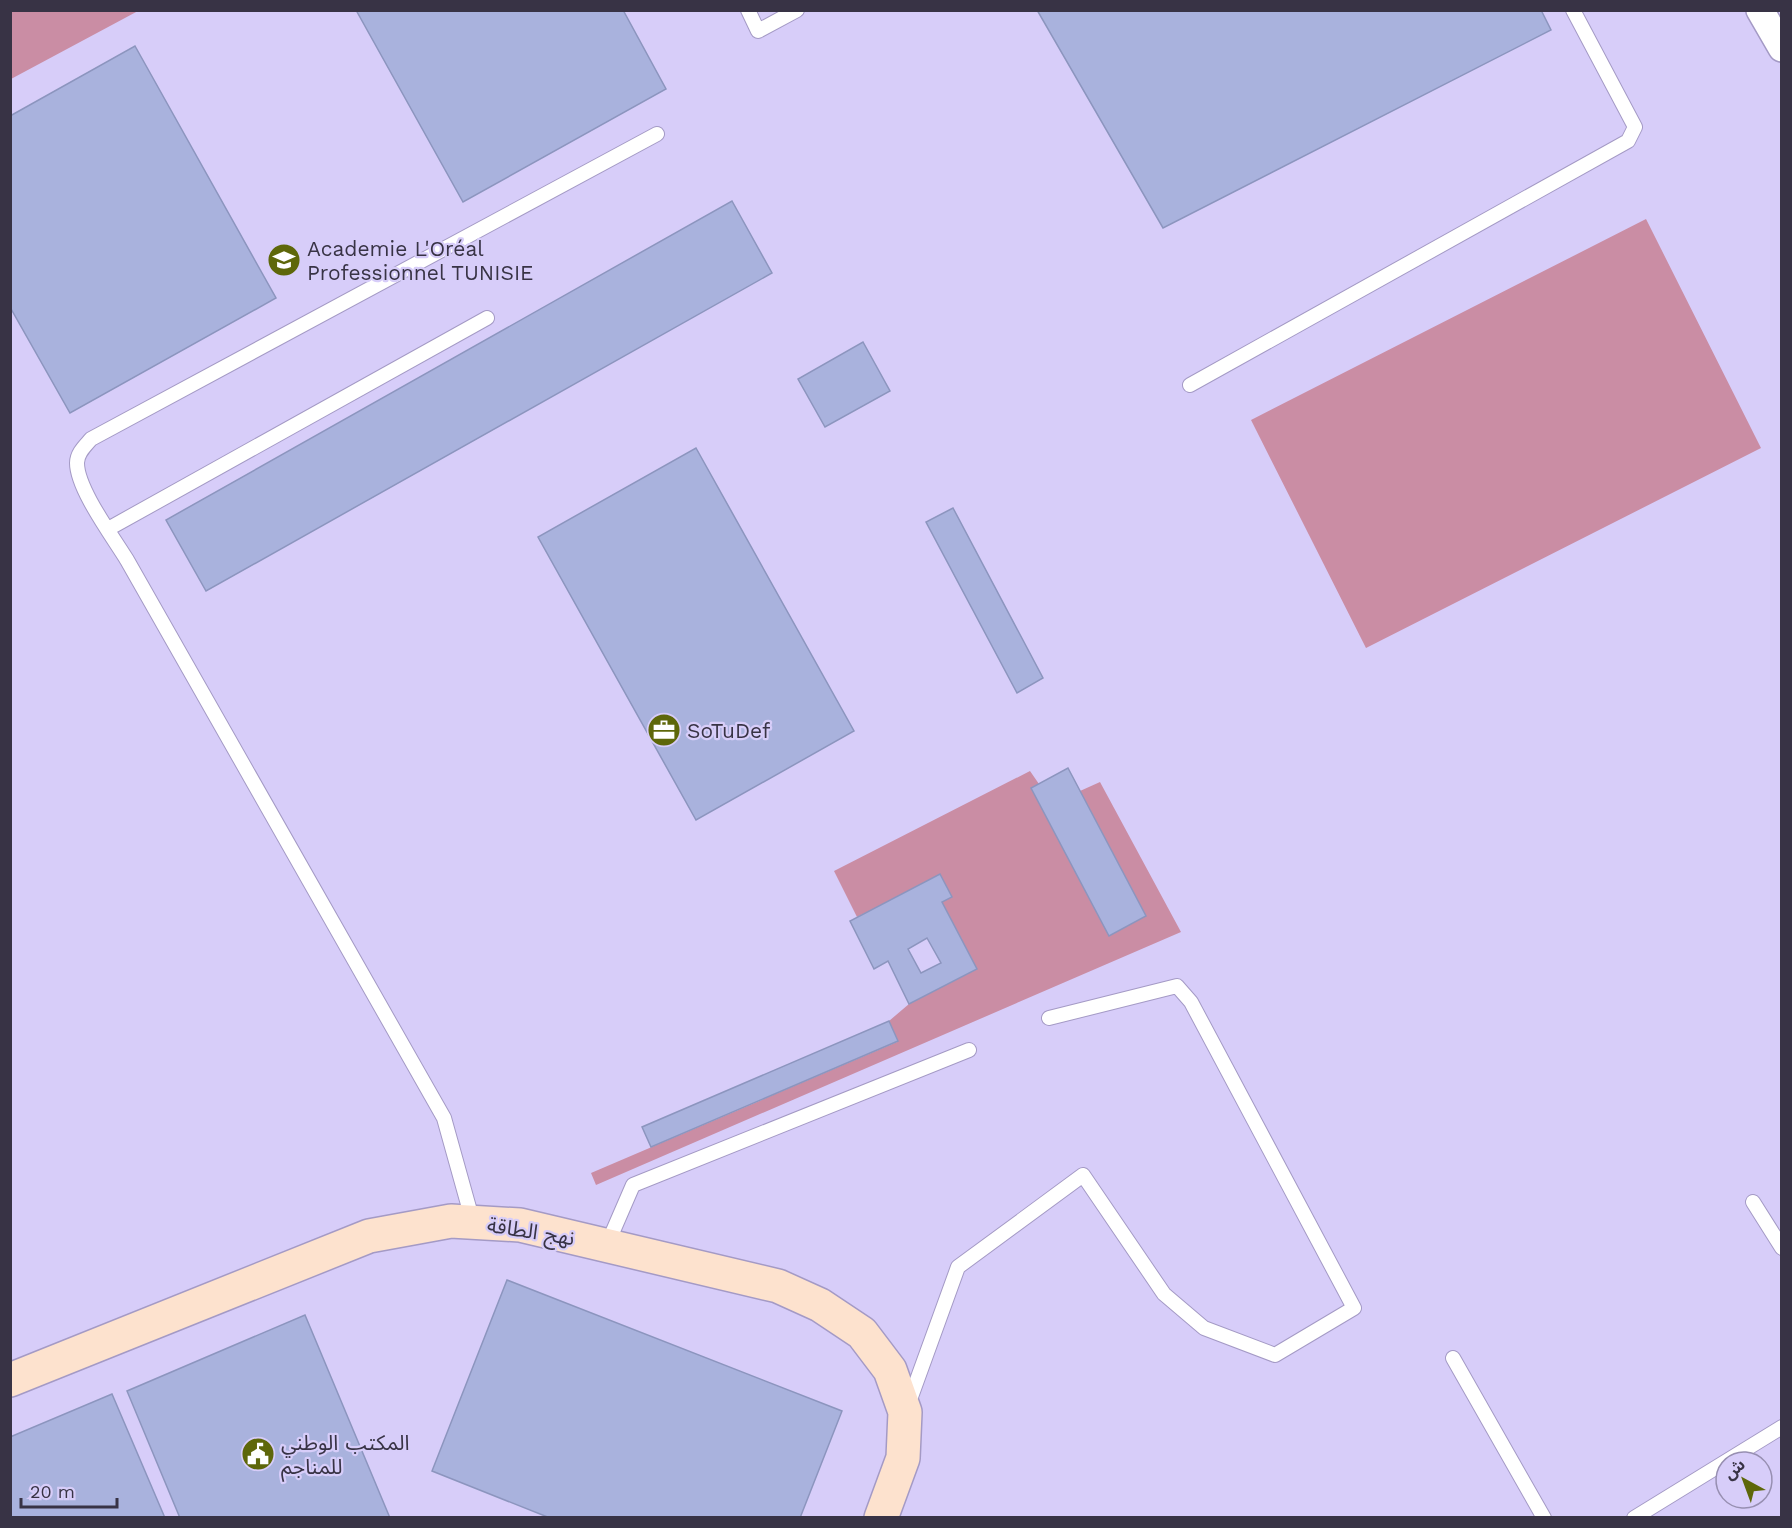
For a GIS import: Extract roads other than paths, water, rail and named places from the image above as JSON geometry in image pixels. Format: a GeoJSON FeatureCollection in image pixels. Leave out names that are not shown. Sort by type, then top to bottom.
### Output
{"type":"FeatureCollection","features":[{"type":"Feature","properties":{"kind":"street"},"geometry":{"type":"LineString","coordinates":[[1760,10],[1782,48]]}},
{"type":"Feature","properties":{"kind":"street","name":"نهج الطاقة"},"geometry":{"type":"LineString","coordinates":[[10,1380],[369,1236],[450,1221],[520,1225],[778,1286],[820,1305],[862,1333],[890,1370],[905,1412],[903,1458],[881,1518]]}},
{"type":"Feature","properties":{"kind":"lane"},"geometry":{"type":"LineString","coordinates":[[748,10],[758,31],[797,10]]}},
{"type":"Feature","properties":{"kind":"lane"},"geometry":{"type":"LineString","coordinates":[[1190,385],[1628,141],[1635,127],[1572,10]]}},
{"type":"Feature","properties":{"kind":"lane"},"geometry":{"type":"LineString","coordinates":[[473,1222],[444,1118],[84,490],[77,461],[81,450],[91,439],[657,134]]}},
{"type":"Feature","properties":{"kind":"lane"},"geometry":{"type":"LineString","coordinates":[[108,529],[487,318]]}},
{"type":"Feature","properties":{"kind":"lane"},"geometry":{"type":"LineString","coordinates":[[905,1412],[958,1267],[1083,1175],[1164,1294],[1204,1328],[1275,1355],[1354,1308],[1191,1002],[1177,986],[1048,1018]]}},
{"type":"Feature","properties":{"kind":"lane"},"geometry":{"type":"LineString","coordinates":[[607,1245],[633,1185],[969,1050]]}},
{"type":"Feature","properties":{"kind":"lane"},"geometry":{"type":"LineString","coordinates":[[1753,1202],[1782,1248]]}},
{"type":"Feature","properties":{"kind":"lane"},"geometry":{"type":"LineString","coordinates":[[1453,1358],[1544,1518]]}},
{"type":"Feature","properties":{"kind":"lane"},"geometry":{"type":"LineString","coordinates":[[1634,1518],[1782,1427]]}},
{"type":"Feature","properties":{"kind":"place","name":"Academie L'Oréal Professionnel TUNISIE"},"geometry":{"type":"Point","coordinates":[284,260]}},
{"type":"Feature","properties":{"kind":"place","name":"SoTuDef"},"geometry":{"type":"Point","coordinates":[664,730]}},
{"type":"Feature","properties":{"kind":"place","name":"المكتب الوطني للمناجم"},"geometry":{"type":"Point","coordinates":[258,1454]}}]}
